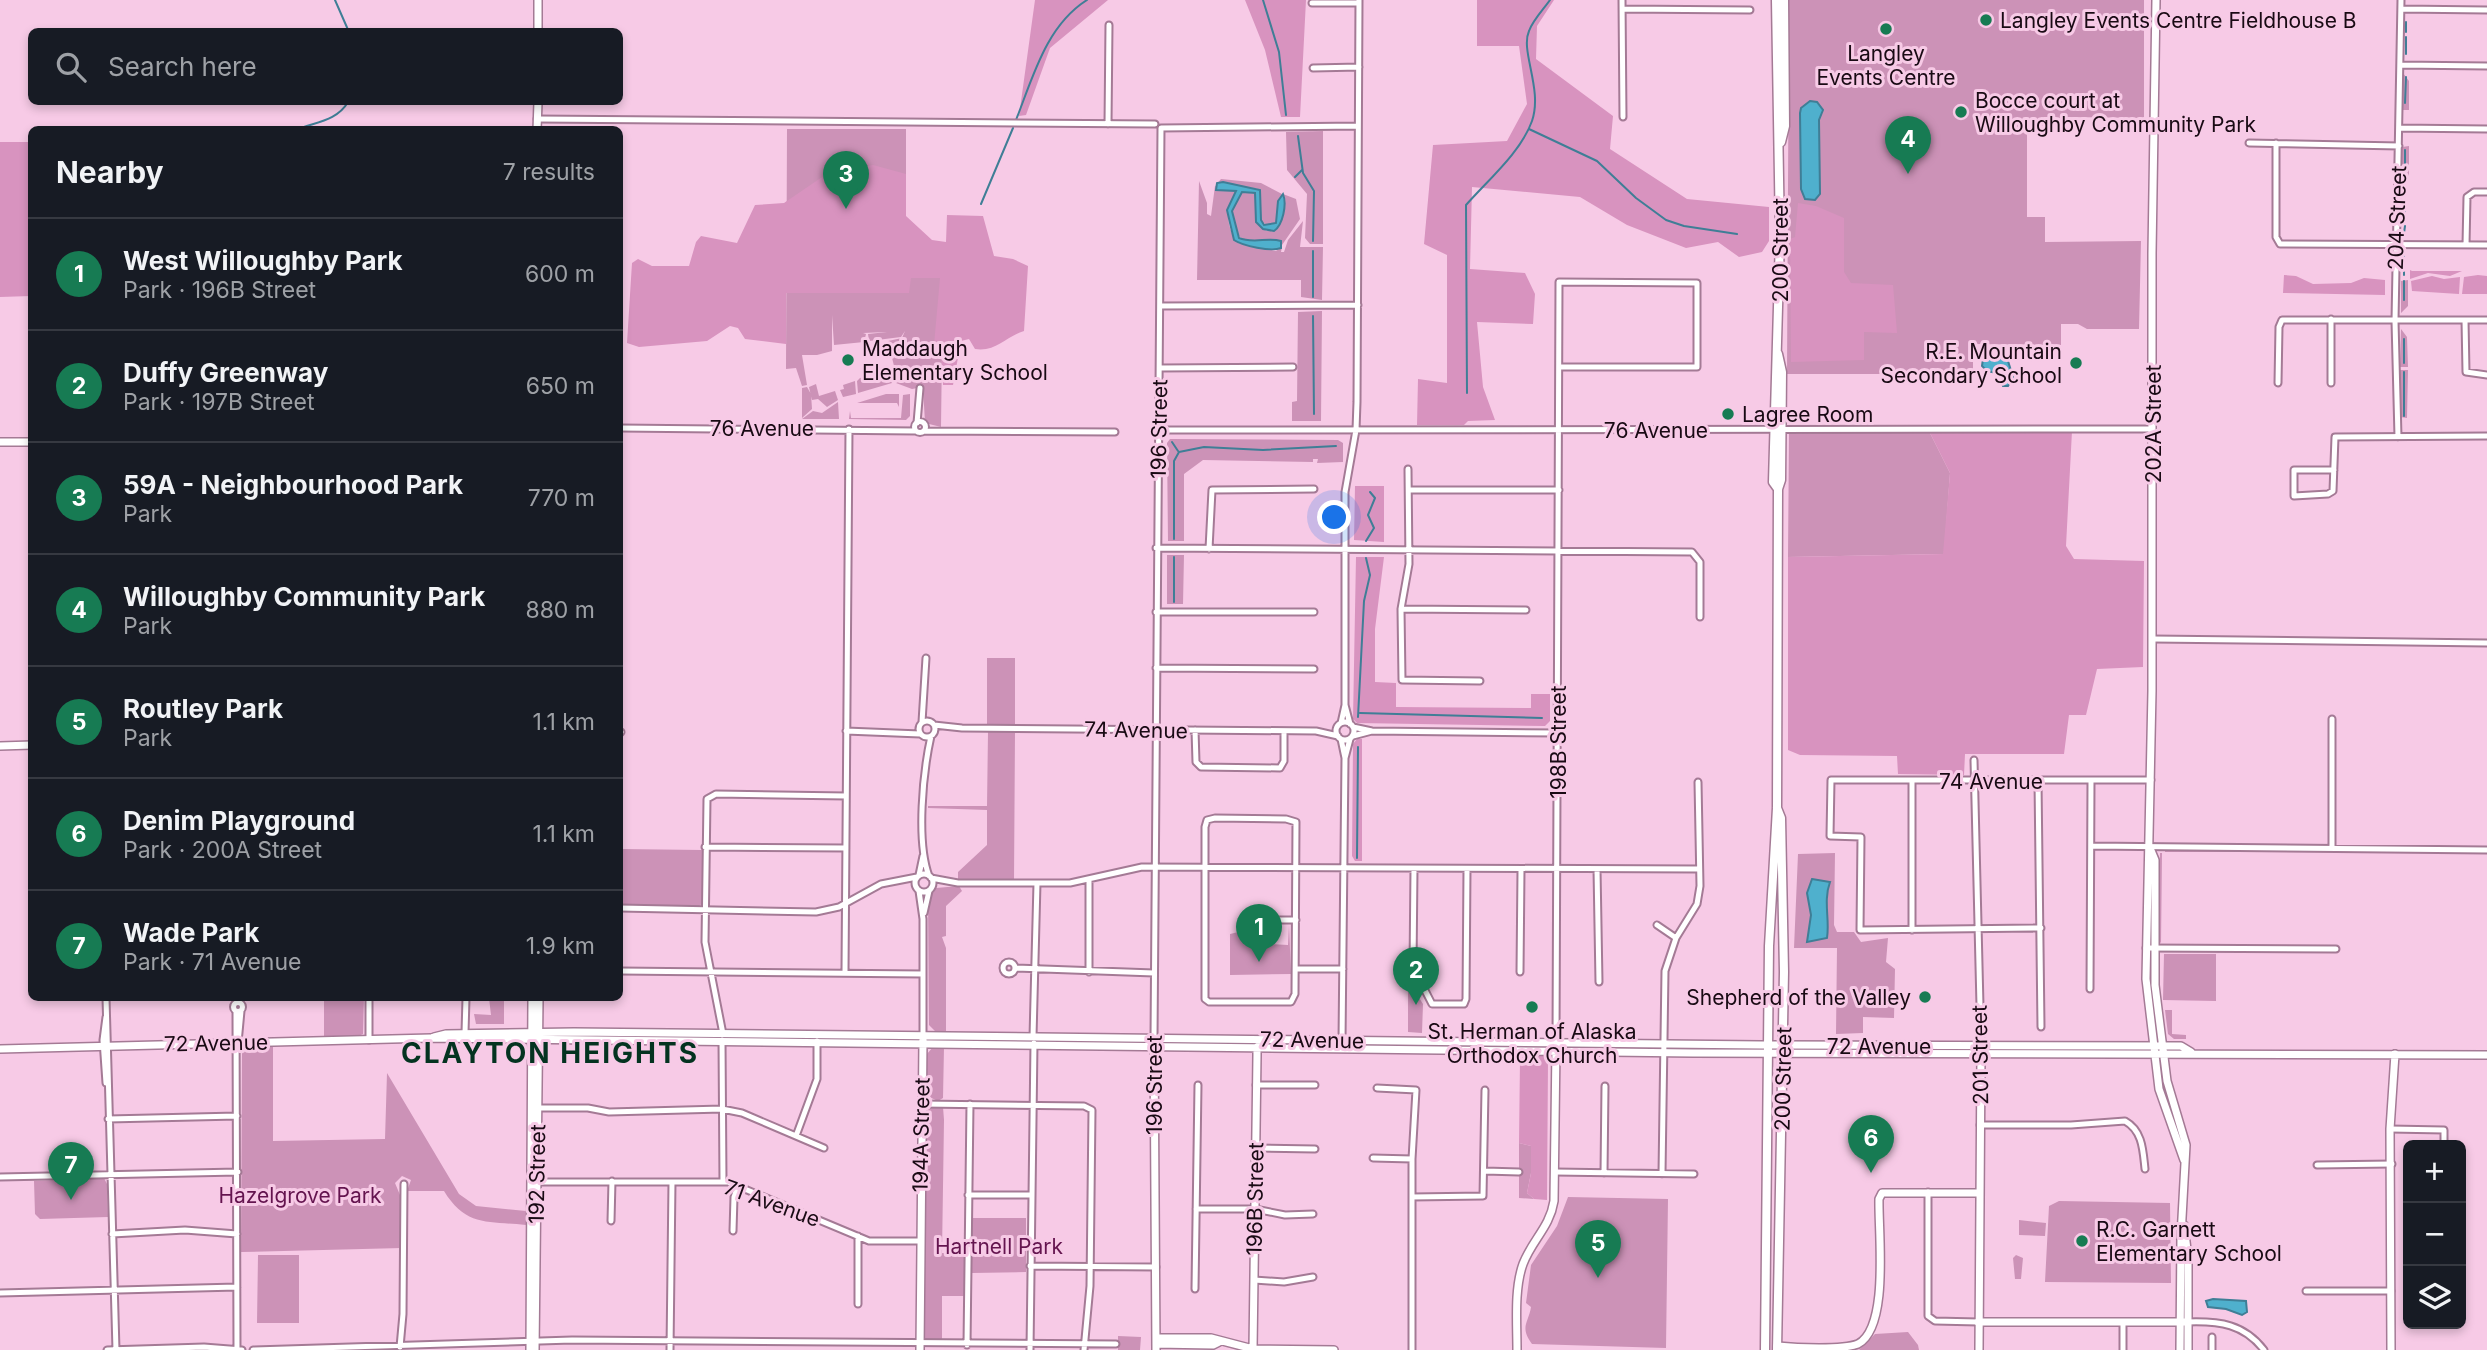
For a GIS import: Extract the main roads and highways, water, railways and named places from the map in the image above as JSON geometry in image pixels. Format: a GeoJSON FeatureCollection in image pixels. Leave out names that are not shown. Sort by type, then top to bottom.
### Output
{"type":"FeatureCollection","features":[{"type":"Feature","properties":{"kind":"main road"},"geometry":{"type":"LineString","coordinates":[[538,0],[538,28]]}},
{"type":"Feature","properties":{"kind":"main road","name":"200 Street"},"geometry":{"type":"LineString","coordinates":[[1776,0],[1776,126],[1780,145]]}},
{"type":"Feature","properties":{"kind":"main road","name":"200 Street"},"geometry":{"type":"LineString","coordinates":[[1765,1350],[1771,898],[1777,808],[1778,489],[1773,482],[1777,429],[1774,371],[1778,354],[1780,145],[1784,126],[1784,0]]}},
{"type":"Feature","properties":{"kind":"main road","name":"202A Street"},"geometry":{"type":"LineString","coordinates":[[2156,0],[2151,780],[2150,848],[2147,860],[2151,948],[2163,1051],[2170,1094],[2185,1139],[2185,1160]]}},
{"type":"Feature","properties":{"kind":"main road"},"geometry":{"type":"LineString","coordinates":[[537,126],[538,105]]}},
{"type":"Feature","properties":{"kind":"main road"},"geometry":{"type":"LineString","coordinates":[[0,442],[28,442]]}},
{"type":"Feature","properties":{"kind":"main road"},"geometry":{"type":"LineString","coordinates":[[0,746],[28,745]]}},
{"type":"Feature","properties":{"kind":"main road","name":"200 Street"},"geometry":{"type":"LineString","coordinates":[[1777,808],[1781,818],[1783,883],[1783,1049],[1777,1348]]}},
{"type":"Feature","properties":{"kind":"main road","name":"202A Street"},"geometry":{"type":"LineString","coordinates":[[2151,948],[2147,997],[2155,1055],[2162,1098],[2185,1160]]}},
{"type":"Feature","properties":{"kind":"main road","name":"192 Street"},"geometry":{"type":"LineString","coordinates":[[532,1001],[538,1108],[533,1346]]}},
{"type":"Feature","properties":{"kind":"main road","name":"192 Street"},"geometry":{"type":"LineString","coordinates":[[533,1346],[535,1035],[539,1001]]}},
{"type":"Feature","properties":{"kind":"main road","name":"72 Avenue"},"geometry":{"type":"LineString","coordinates":[[431,1038],[466,1033],[656,1040],[722,1037],[817,1041],[923,1039]]}},
{"type":"Feature","properties":{"kind":"main road","name":"72 Avenue"},"geometry":{"type":"LineString","coordinates":[[0,1049],[535,1035],[769,1038],[781,1034],[923,1039],[1154,1042],[1308,1040],[2155,1055],[2163,1051]]}},
{"type":"Feature","properties":{"kind":"main road","name":"72 Avenue"},"geometry":{"type":"LineString","coordinates":[[1034,1040],[1079,1038],[1257,1047],[1556,1046]]}},
{"type":"Feature","properties":{"kind":"main road","name":"194A Street"},"geometry":{"type":"LineString","coordinates":[[920,1347],[923,1039]]}},
{"type":"Feature","properties":{"kind":"main road"},"geometry":{"type":"LineString","coordinates":[[1257,1047],[1308,1040]]}},
{"type":"Feature","properties":{"kind":"main road"},"geometry":{"type":"LineString","coordinates":[[1301,1047],[1338,1045],[1342,1041]]}},
{"type":"Feature","properties":{"kind":"main road","name":"196 Street"},"geometry":{"type":"LineString","coordinates":[[1154,1042],[1156,1344]]}},
{"type":"Feature","properties":{"kind":"main road","name":"198B Street"},"geometry":{"type":"LineString","coordinates":[[1517,1350],[1520,1276],[1526,1257],[1545,1230],[1554,1201],[1556,1046]]}},
{"type":"Feature","properties":{"kind":"main road","name":"72 Avenue"},"geometry":{"type":"LineString","coordinates":[[1981,1050],[2154,1046],[2163,1051],[2192,1052],[2487,1055]]}},
{"type":"Feature","properties":{"kind":"main road","name":"196B Street"},"geometry":{"type":"LineString","coordinates":[[1253,1350],[1257,1047]]}},
{"type":"Feature","properties":{"kind":"main road","name":"201 Street"},"geometry":{"type":"LineString","coordinates":[[1979,1350],[1981,1050]]}},
{"type":"Feature","properties":{"kind":"main road"},"geometry":{"type":"LineString","coordinates":[[2391,1350],[2390,1129],[2395,1054]]}},
{"type":"Feature","properties":{"kind":"main road"},"geometry":{"type":"LineString","coordinates":[[2185,1160],[2184,1322],[2188,1350]]}},
{"type":"Feature","properties":{"kind":"main road"},"geometry":{"type":"LineString","coordinates":[[1777,1348],[1844,1348],[1859,1344],[1868,1334],[1878,1311],[1879,1199],[1882,1193],[1979,1193]]}},
{"type":"Feature","properties":{"kind":"main road"},"geometry":{"type":"LineString","coordinates":[[1978,1322],[2184,1322]]}},
{"type":"Feature","properties":{"kind":"main road"},"geometry":{"type":"LineString","coordinates":[[2180,1350],[2184,1322]]}},
{"type":"Feature","properties":{"kind":"main road"},"geometry":{"type":"LineString","coordinates":[[1156,1344],[1211,1338],[1253,1350],[1334,1350]]}},
{"type":"Feature","properties":{"kind":"main road"},"geometry":{"type":"LineString","coordinates":[[1156,1344],[1191,1347],[1219,1342]]}},
{"type":"Feature","properties":{"kind":"water"},"geometry":{"type":"Polygon","coordinates":[[[1810,101],[1817,102],[1823,110],[1819,120],[1820,194],[1815,200],[1805,199],[1801,189],[1800,113],[1801,108],[1810,101]]]}},
{"type":"Feature","properties":{"kind":"water"},"geometry":{"type":"Polygon","coordinates":[[[1217,183],[1260,190],[1261,220],[1264,225],[1276,223],[1278,201],[1283,194],[1283,214],[1274,231],[1263,229],[1256,222],[1255,193],[1242,192],[1232,211],[1239,238],[1281,241],[1281,248],[1257,248],[1234,240],[1227,210],[1236,191],[1216,190],[1217,183]]]}},
{"type":"Feature","properties":{"kind":"water"},"geometry":{"type":"Polygon","coordinates":[[[1992,355],[2008,361],[2013,377],[2008,386],[2003,386],[1997,373],[1987,371],[1982,366],[1983,359],[1992,355]]]}},
{"type":"Feature","properties":{"kind":"water"},"geometry":{"type":"Polygon","coordinates":[[[1812,879],[1830,882],[1827,896],[1828,931],[1827,938],[1807,942],[1811,915],[1807,893],[1812,879]]]}},
{"type":"Feature","properties":{"kind":"water"},"geometry":{"type":"Polygon","coordinates":[[[2206,1301],[2246,1301],[2247,1312],[2242,1315],[2226,1309],[2208,1307],[2206,1301]]]}},
{"type":"Feature","properties":{"kind":"waterway"},"geometry":{"type":"LineString","coordinates":[[335,0],[347,28]]}},
{"type":"Feature","properties":{"kind":"waterway"},"geometry":{"type":"LineString","coordinates":[[1016,120],[1035,70],[1051,38],[1073,11],[1087,0]]}},
{"type":"Feature","properties":{"kind":"waterway"},"geometry":{"type":"LineString","coordinates":[[1263,0],[1279,52],[1286,115]]}},
{"type":"Feature","properties":{"kind":"waterway"},"geometry":{"type":"LineString","coordinates":[[1467,393],[1466,205],[1512,155],[1532,121],[1535,96],[1527,39],[1533,23],[1550,0]]}},
{"type":"Feature","properties":{"kind":"waterway"},"geometry":{"type":"LineString","coordinates":[[2406,22],[2406,32]]}},
{"type":"Feature","properties":{"kind":"waterway"},"geometry":{"type":"LineString","coordinates":[[2406,37],[2406,54]]}},
{"type":"Feature","properties":{"kind":"waterway"},"geometry":{"type":"LineString","coordinates":[[2405,103],[2406,77]]}},
{"type":"Feature","properties":{"kind":"waterway"},"geometry":{"type":"LineString","coordinates":[[308,126],[332,117],[346,105]]}},
{"type":"Feature","properties":{"kind":"waterway"},"geometry":{"type":"LineString","coordinates":[[981,204],[1013,128]]}},
{"type":"Feature","properties":{"kind":"waterway"},"geometry":{"type":"LineString","coordinates":[[1529,129],[1597,161],[1636,198],[1666,220],[1684,226],[1737,234]]}},
{"type":"Feature","properties":{"kind":"waterway"},"geometry":{"type":"LineString","coordinates":[[1298,136],[1303,173],[1314,191],[1313,241]]}},
{"type":"Feature","properties":{"kind":"waterway"},"geometry":{"type":"LineString","coordinates":[[2405,150],[2405,175]]}},
{"type":"Feature","properties":{"kind":"waterway"},"geometry":{"type":"LineString","coordinates":[[1295,177],[1302,170]]}},
{"type":"Feature","properties":{"kind":"waterway"},"geometry":{"type":"LineString","coordinates":[[2405,179],[2405,194]]}},
{"type":"Feature","properties":{"kind":"waterway"},"geometry":{"type":"LineString","coordinates":[[2405,202],[2405,220]]}},
{"type":"Feature","properties":{"kind":"waterway"},"geometry":{"type":"LineString","coordinates":[[2404,233],[2405,226]]}},
{"type":"Feature","properties":{"kind":"waterway"},"geometry":{"type":"LineString","coordinates":[[1313,251],[1313,297]]}},
{"type":"Feature","properties":{"kind":"waterway"},"geometry":{"type":"LineString","coordinates":[[2404,256],[2404,275]]}},
{"type":"Feature","properties":{"kind":"waterway"},"geometry":{"type":"LineString","coordinates":[[2404,281],[2404,300]]}},
{"type":"Feature","properties":{"kind":"waterway"},"geometry":{"type":"LineString","coordinates":[[1313,316],[1314,414]]}},
{"type":"Feature","properties":{"kind":"waterway"},"geometry":{"type":"LineString","coordinates":[[2404,339],[2404,363]]}},
{"type":"Feature","properties":{"kind":"waterway"},"geometry":{"type":"LineString","coordinates":[[2404,372],[2404,416]]}},
{"type":"Feature","properties":{"kind":"waterway"},"geometry":{"type":"LineString","coordinates":[[1172,442],[1178,451]]}},
{"type":"Feature","properties":{"kind":"waterway"},"geometry":{"type":"LineString","coordinates":[[1179,452],[1204,447],[1263,450],[1336,446]]}},
{"type":"Feature","properties":{"kind":"waterway"},"geometry":{"type":"LineString","coordinates":[[1174,539],[1174,461],[1179,452]]}},
{"type":"Feature","properties":{"kind":"waterway"},"geometry":{"type":"LineString","coordinates":[[1366,541],[1374,528],[1368,515],[1375,498],[1370,492]]}},
{"type":"Feature","properties":{"kind":"waterway"},"geometry":{"type":"LineString","coordinates":[[1174,557],[1174,602]]}},
{"type":"Feature","properties":{"kind":"waterway"},"geometry":{"type":"LineString","coordinates":[[1358,717],[1364,601],[1370,575],[1366,558]]}},
{"type":"Feature","properties":{"kind":"waterway"},"geometry":{"type":"LineString","coordinates":[[1360,713],[1542,718]]}},
{"type":"Feature","properties":{"kind":"waterway"},"geometry":{"type":"LineString","coordinates":[[1357,858],[1358,747]]}},
{"type":"Feature","properties":{"kind":"place","name":"Langley Events Centre Fieldhouse B"},"geometry":{"type":"Point","coordinates":[1986,20]}},
{"type":"Feature","properties":{"kind":"place","name":"Langley Events Centre"},"geometry":{"type":"Point","coordinates":[1886,29]}},
{"type":"Feature","properties":{"kind":"place","name":"Bocce court at Willoughby Community Park"},"geometry":{"type":"Point","coordinates":[1961,112]}},
{"type":"Feature","properties":{"kind":"place","name":"Willoughby Community Park"},"geometry":{"type":"Point","coordinates":[1908,174]}},
{"type":"Feature","properties":{"kind":"place","name":"59A - Neighbourhood Park"},"geometry":{"type":"Point","coordinates":[846,209]}},
{"type":"Feature","properties":{"kind":"place","name":"Maddaugh Elementary School"},"geometry":{"type":"Point","coordinates":[848,360]}},
{"type":"Feature","properties":{"kind":"place","name":"R.E. Mountain Secondary School"},"geometry":{"type":"Point","coordinates":[2076,363]}},
{"type":"Feature","properties":{"kind":"place","name":"Lagree Room"},"geometry":{"type":"Point","coordinates":[1728,414]}},
{"type":"Feature","properties":{"kind":"place","name":"West Willoughby Park"},"geometry":{"type":"Point","coordinates":[1259,962]}},
{"type":"Feature","properties":{"kind":"place","name":"Shepherd of the Valley"},"geometry":{"type":"Point","coordinates":[1925,997]}},
{"type":"Feature","properties":{"kind":"place","name":"Duffy Greenway"},"geometry":{"type":"Point","coordinates":[1416,1005]}},
{"type":"Feature","properties":{"kind":"place","name":"St. Herman of Alaska Orthodox Church"},"geometry":{"type":"Point","coordinates":[1532,1007]}},
{"type":"Feature","properties":{"kind":"place","name":"Denim Playground"},"geometry":{"type":"Point","coordinates":[1871,1173]}},
{"type":"Feature","properties":{"kind":"place","name":"Wade Park"},"geometry":{"type":"Point","coordinates":[71,1200]}},
{"type":"Feature","properties":{"kind":"place","name":"R.C. Garnett Elementary School"},"geometry":{"type":"Point","coordinates":[2082,1241]}},
{"type":"Feature","properties":{"kind":"place","name":"Routley Park"},"geometry":{"type":"Point","coordinates":[1598,1278]}},
{"type":"Feature","properties":{"kind":"district","name":"CLAYTON HEIGHTS"},"geometry":{"type":"Point","coordinates":[550,1053]}},
{"type":"Feature","properties":{"kind":"park label","name":"Hazelgrove Park"},"geometry":{"type":"Point","coordinates":[300,1195]}},
{"type":"Feature","properties":{"kind":"park label","name":"Hartnell Park"},"geometry":{"type":"Point","coordinates":[999,1246]}}]}
